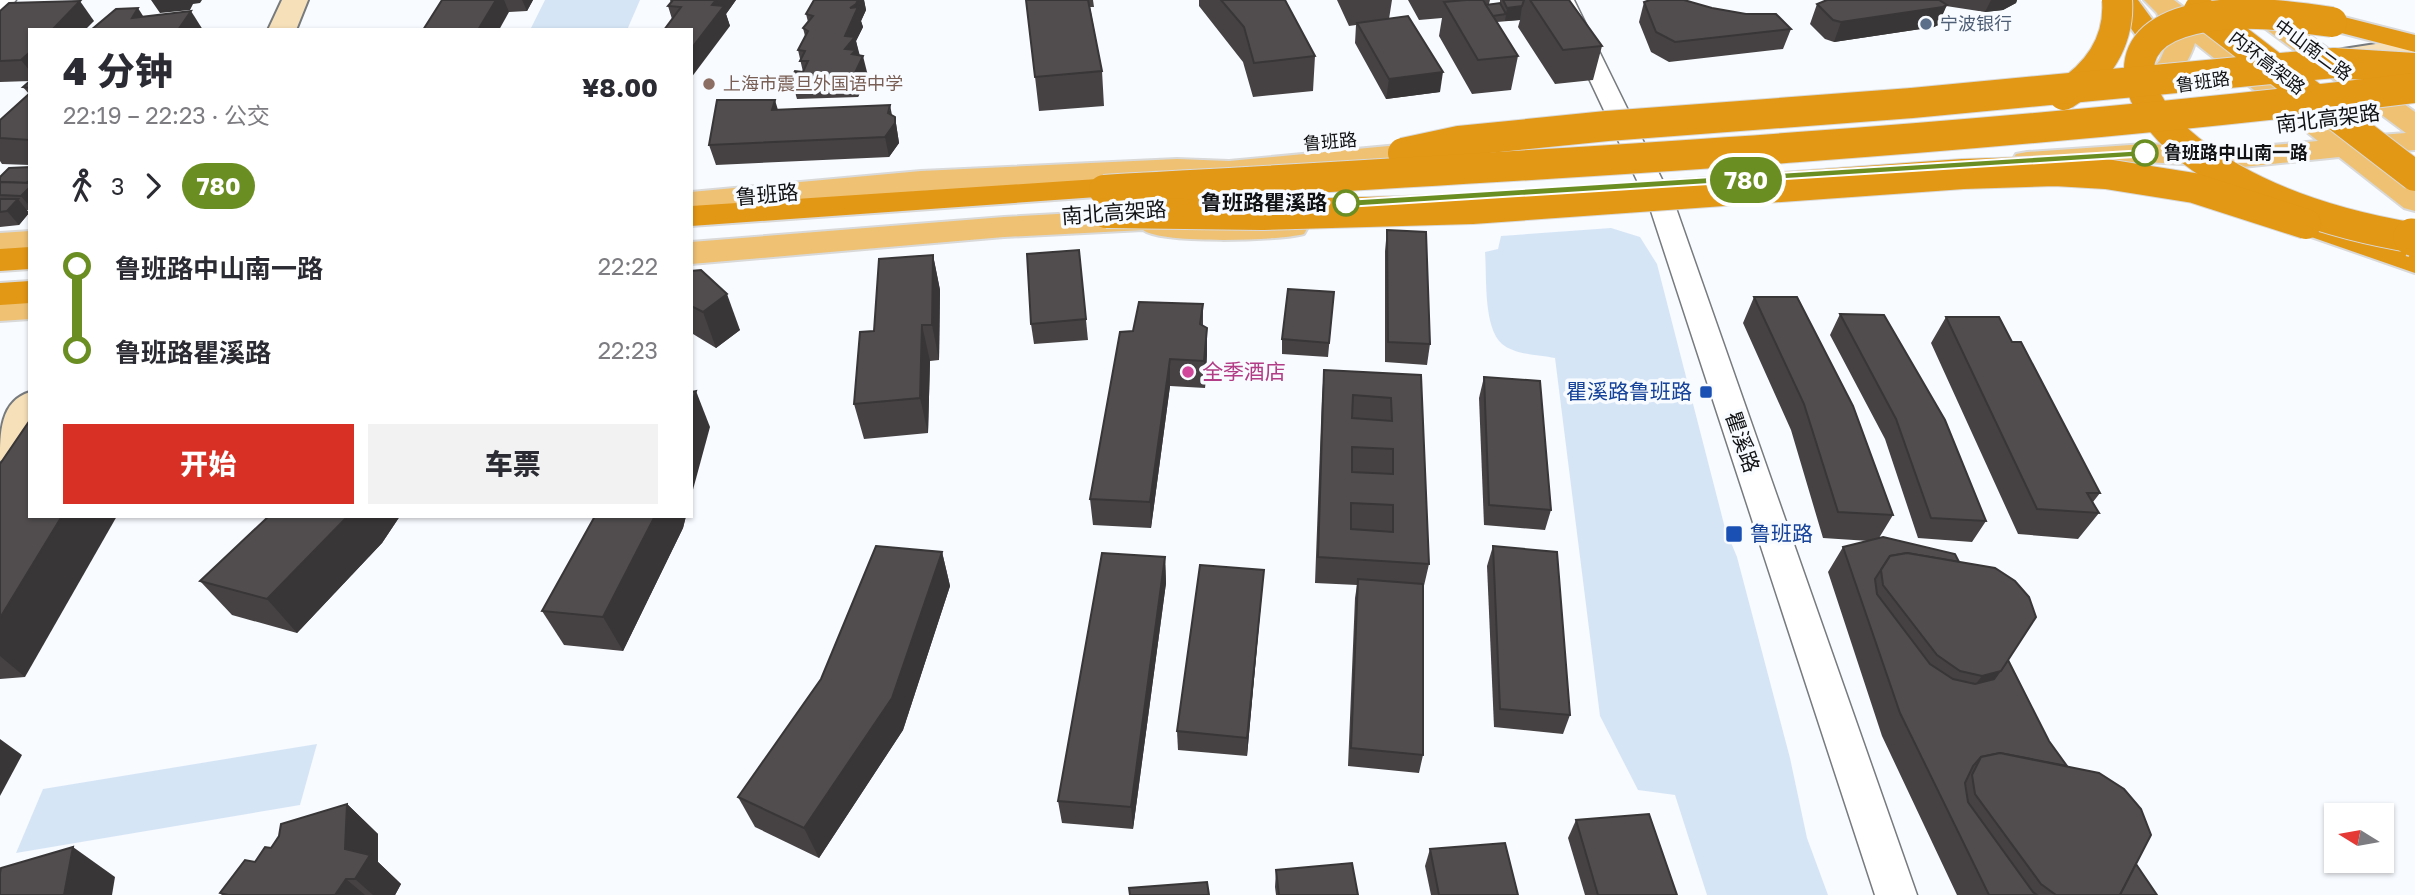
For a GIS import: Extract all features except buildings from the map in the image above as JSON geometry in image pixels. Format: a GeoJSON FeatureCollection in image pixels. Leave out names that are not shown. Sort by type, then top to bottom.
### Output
{"type":"FeatureCollection","features":[{"type":"Feature","properties":{"kind":"highway"},"geometry":{"type":"LineString","coordinates":[[2120,0],[2145,50],[2140,90],[2151,111],[2167,129],[2205,160],[2250,186],[2290,204],[2326,217],[2415,239]]}},
{"type":"Feature","properties":{"kind":"highway"},"geometry":{"type":"LineString","coordinates":[[2082,85],[2100,62],[2117,27],[2120,0]]}},
{"type":"Feature","properties":{"kind":"highway","name":"内环高架路"},"geometry":{"type":"LineString","coordinates":[[2216,0],[2415,154]]}},
{"type":"Feature","properties":{"kind":"highway"},"geometry":{"type":"LineString","coordinates":[[2271,0],[2332,22]]}},
{"type":"Feature","properties":{"kind":"highway","name":"内环高架路"},"geometry":{"type":"LineString","coordinates":[[2172,2],[2412,187]]}},
{"type":"Feature","properties":{"kind":"highway"},"geometry":{"type":"LineString","coordinates":[[1377,159],[1940,121],[2030,107],[2049,102],[2082,85],[2145,50],[2185,22],[2233,14],[2278,15],[2332,22],[2415,45]]}},
{"type":"Feature","properties":{"kind":"highway"},"geometry":{"type":"LineString","coordinates":[[2365,29],[2415,34]]}},
{"type":"Feature","properties":{"kind":"highway"},"geometry":{"type":"LineString","coordinates":[[1110,209],[1459,141],[1606,126],[1898,105],[2334,63],[2415,68]]}},
{"type":"Feature","properties":{"kind":"highway","name":"南北高架路"},"geometry":{"type":"LineString","coordinates":[[693,243],[1110,209],[1745,151],[2002,132],[2227,111],[2415,88]]}},
{"type":"Feature","properties":{"kind":"highway","name":"南北高架路"},"geometry":{"type":"LineString","coordinates":[[693,216],[1110,209],[2067,146],[2415,109]]}},
{"type":"Feature","properties":{"kind":"highway"},"geometry":{"type":"LineString","coordinates":[[1110,209],[1263,215],[1472,209],[2011,172],[2106,174],[2290,204]]}},
{"type":"Feature","properties":{"kind":"highway"},"geometry":{"type":"LineString","coordinates":[[2194,188],[2415,261]]}},
{"type":"Feature","properties":{"kind":"highway"},"geometry":{"type":"LineString","coordinates":[[2326,217],[2415,261]]}},
{"type":"Feature","properties":{"kind":"highway"},"geometry":{"type":"LineString","coordinates":[[0,260],[28,258]]}},
{"type":"Feature","properties":{"kind":"highway"},"geometry":{"type":"LineString","coordinates":[[0,294],[28,292]]}},
{"type":"Feature","properties":{"kind":"main road"},"geometry":{"type":"LineString","coordinates":[[283,28],[295,0]]}},
{"type":"Feature","properties":{"kind":"main road"},"geometry":{"type":"LineString","coordinates":[[2039,99],[2060,93],[2084,74],[2120,0]]}},
{"type":"Feature","properties":{"kind":"main road","name":"中山南二路"},"geometry":{"type":"LineString","coordinates":[[2243,0],[2338,63],[2415,109]]}},
{"type":"Feature","properties":{"kind":"main road"},"geometry":{"type":"LineString","coordinates":[[693,253],[1004,228],[1110,209],[1225,230],[1658,197],[1786,202],[2167,171],[2238,156],[2301,151],[2335,130],[2351,93],[2338,63],[2305,22],[2271,0]]}},
{"type":"Feature","properties":{"kind":"main road"},"geometry":{"type":"LineString","coordinates":[[2172,2],[2224,37],[2252,70]]}},
{"type":"Feature","properties":{"kind":"main road"},"geometry":{"type":"LineString","coordinates":[[2172,2],[2252,70],[2412,187]]}},
{"type":"Feature","properties":{"kind":"main road"},"geometry":{"type":"LineString","coordinates":[[2151,89],[2173,62],[2181,44],[2172,2]]}},
{"type":"Feature","properties":{"kind":"main road","name":"鲁班路"},"geometry":{"type":"LineString","coordinates":[[693,202],[921,181],[1177,168],[1228,170],[1624,127],[1824,122],[2207,83],[2252,70],[2338,63],[2415,45]]}},
{"type":"Feature","properties":{"kind":"main road","name":"中山南二路"},"geometry":{"type":"LineString","coordinates":[[2338,63],[2415,126]]}},
{"type":"Feature","properties":{"kind":"main road"},"geometry":{"type":"LineString","coordinates":[[2335,130],[2377,144],[2415,141]]}},
{"type":"Feature","properties":{"kind":"main road"},"geometry":{"type":"LineString","coordinates":[[2377,144],[2412,187]]}},
{"type":"Feature","properties":{"kind":"main road"},"geometry":{"type":"LineString","coordinates":[[0,244],[28,242]]}},
{"type":"Feature","properties":{"kind":"main road"},"geometry":{"type":"LineString","coordinates":[[0,309],[28,307]]}},
{"type":"Feature","properties":{"kind":"main road"},"geometry":{"type":"LineString","coordinates":[[0,447],[28,408]]}},
{"type":"Feature","properties":{"kind":"street"},"geometry":{"type":"LineString","coordinates":[[0,5],[5,0]]}},
{"type":"Feature","properties":{"kind":"street","name":"瞿溪路"},"geometry":{"type":"LineString","coordinates":[[1563,0],[1658,197],[1896,895]]}},
{"type":"Feature","properties":{"kind":"shaded area"},"geometry":{"type":"Polygon","coordinates":[[[545,0],[640,0],[628,28],[531,28],[545,0]]]}},
{"type":"Feature","properties":{"kind":"shaded area"},"geometry":{"type":"Polygon","coordinates":[[[1611,228],[1640,237],[1657,264],[1725,528],[1737,557],[1790,758],[1807,838],[1828,895],[1707,895],[1675,795],[1638,790],[1600,716],[1555,358],[1507,348],[1496,336],[1489,314],[1485,252],[1498,249],[1501,236],[1611,228]]]}},
{"type":"Feature","properties":{"kind":"shaded area"},"geometry":{"type":"Polygon","coordinates":[[[317,744],[300,805],[16,853],[43,789],[317,744]]]}},
{"type":"Feature","properties":{"kind":"bus line","name":"780"},"geometry":{"type":"LineString","coordinates":[[1346,203],[1653,186],[2145,153]]}},
{"type":"Feature","properties":{"kind":"place","name":"宁波银行"},"geometry":{"type":"Point","coordinates":[1926,24]}},
{"type":"Feature","properties":{"kind":"place","name":"上海市震旦外国语中学"},"geometry":{"type":"Point","coordinates":[709,84]}},
{"type":"Feature","properties":{"kind":"place","name":"鲁班路中山南一路"},"geometry":{"type":"Point","coordinates":[2145,153]}},
{"type":"Feature","properties":{"kind":"place","name":"鲁班路瞿溪路"},"geometry":{"type":"Point","coordinates":[1346,203]}},
{"type":"Feature","properties":{"kind":"place","name":"全季酒店"},"geometry":{"type":"Point","coordinates":[1188,372]}},
{"type":"Feature","properties":{"kind":"place","name":"瞿溪路鲁班路"},"geometry":{"type":"Point","coordinates":[1706,392]}},
{"type":"Feature","properties":{"kind":"place","name":"鲁班路"},"geometry":{"type":"Point","coordinates":[1734,534]}}]}
